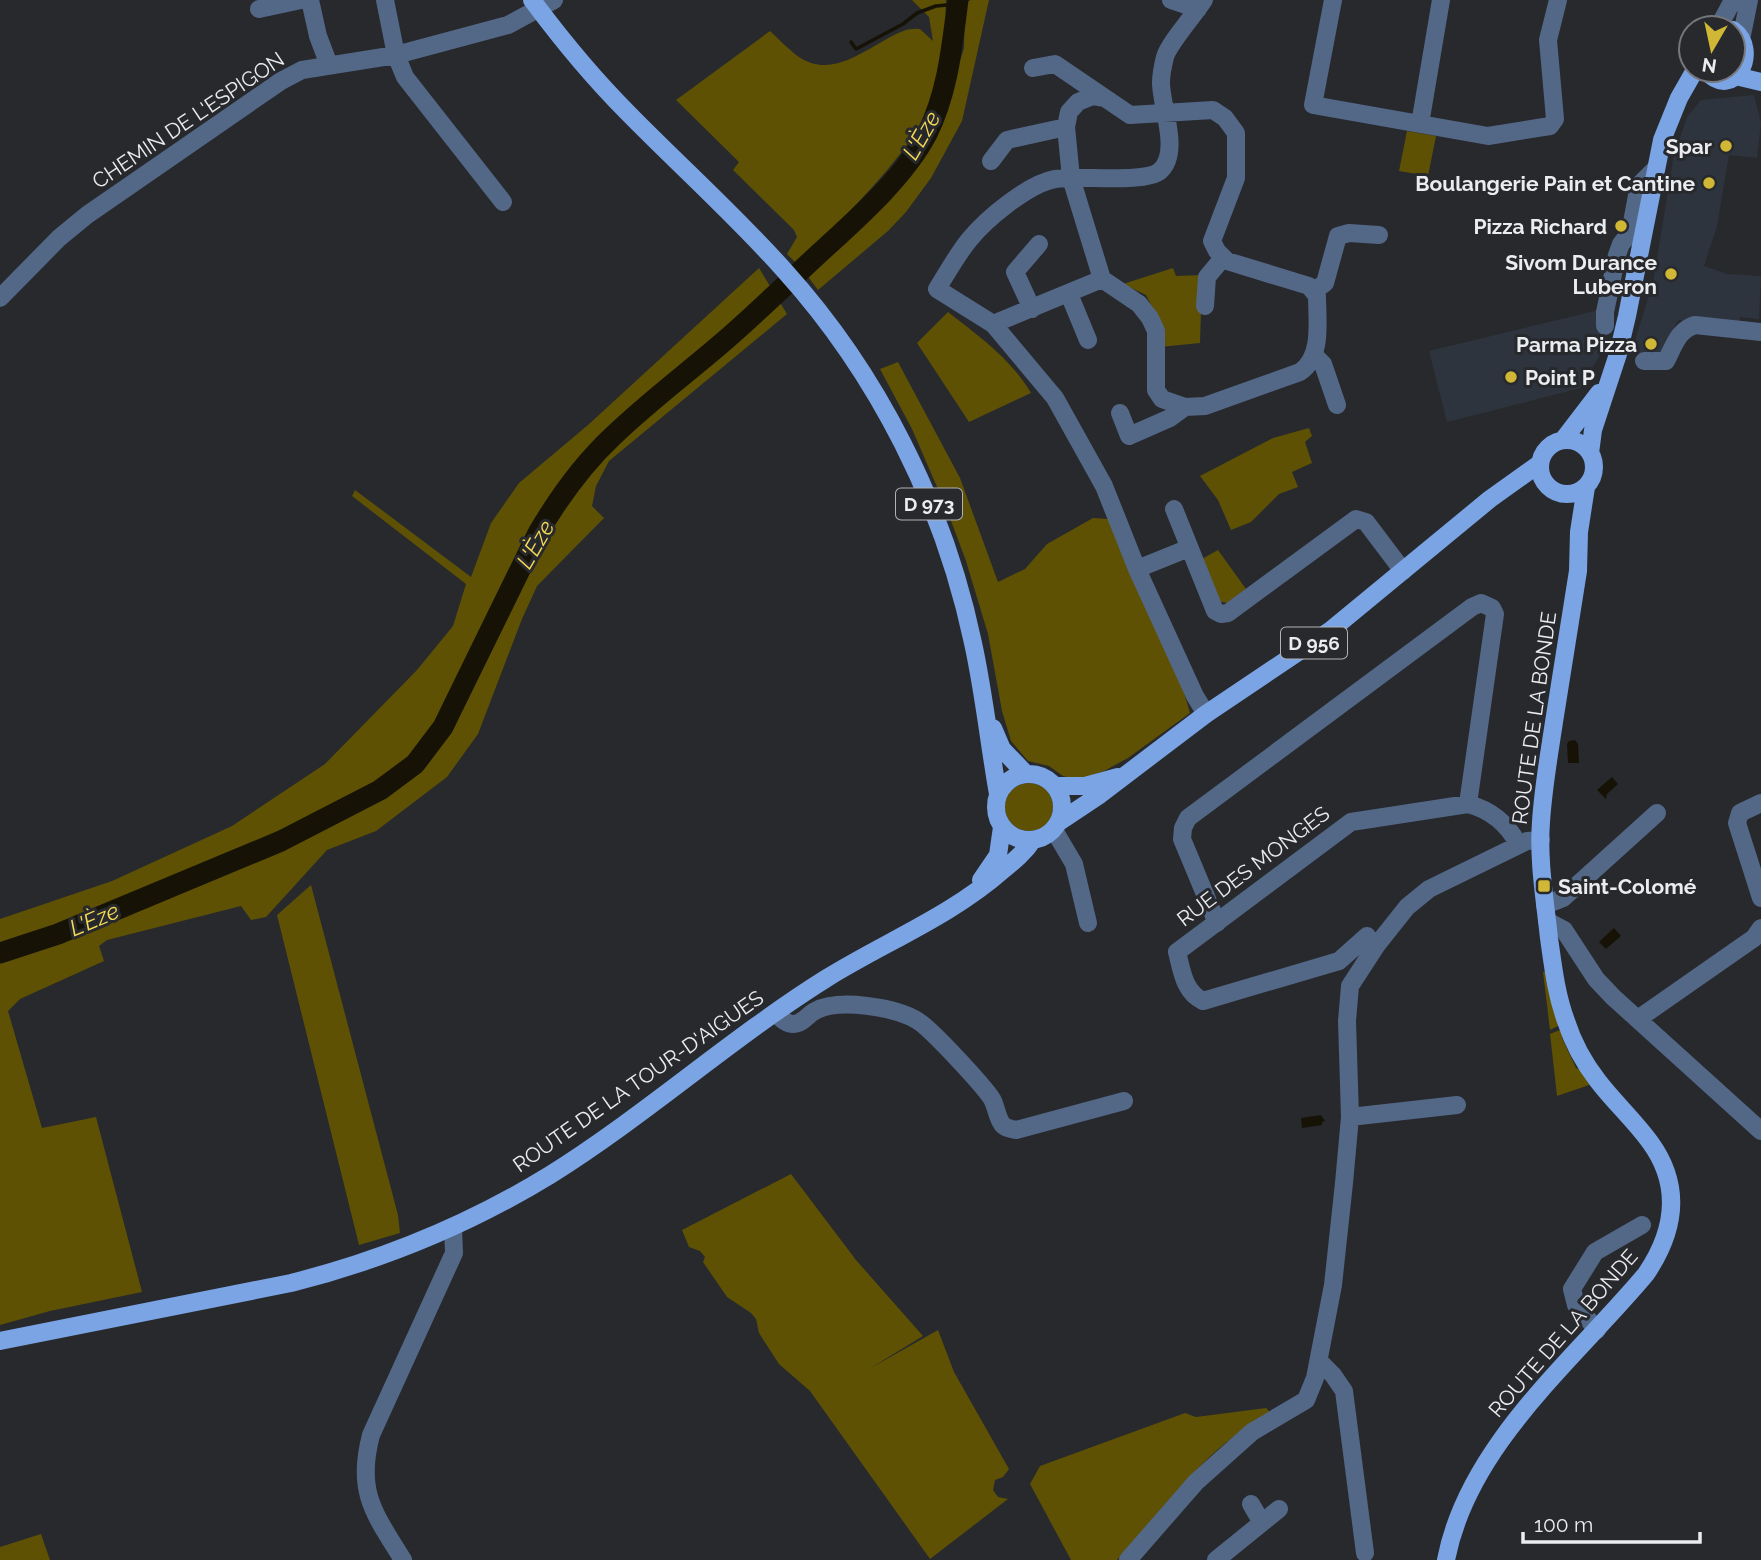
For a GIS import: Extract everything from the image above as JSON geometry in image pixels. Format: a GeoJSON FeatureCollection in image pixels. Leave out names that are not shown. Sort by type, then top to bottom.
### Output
{"type":"FeatureCollection","features":[{"type":"Feature","properties":{"kind":"main road","name":"D 973"},"geometry":{"type":"LineString","coordinates":[[532,0],[627,112],[757,241],[821,314],[852,355],[877,395],[919,480],[943,540],[964,605],[987,715],[998,794]]}},
{"type":"Feature","properties":{"kind":"main road"},"geometry":{"type":"LineString","coordinates":[[1590,453],[1593,430],[1627,316],[1654,170],[1666,125],[1688,84]]}},
{"type":"Feature","properties":{"kind":"main road"},"geometry":{"type":"LineString","coordinates":[[1674,110],[1696,91],[1714,84]]}},
{"type":"Feature","properties":{"kind":"main road"},"geometry":{"type":"LineString","coordinates":[[1563,440],[1609,379]]}},
{"type":"Feature","properties":{"kind":"main road"},"geometry":{"type":"LineString","coordinates":[[1556,442],[1578,442],[1590,453],[1594,460],[1594,475],[1578,493],[1553,490],[1540,472],[1539,464],[1545,451],[1556,442]]}},
{"type":"Feature","properties":{"kind":"main road","name":"D 956"},"geometry":{"type":"LineString","coordinates":[[1056,826],[1206,714],[1315,642],[1490,499],[1539,464]]}},
{"type":"Feature","properties":{"kind":"main road","name":"ROUTE DE LA BONDE"},"geometry":{"type":"LineString","coordinates":[[1446,1560],[1462,1509],[1491,1455],[1533,1401],[1640,1282],[1659,1254],[1668,1233],[1671,1214],[1668,1180],[1662,1163],[1650,1142],[1599,1083],[1578,1049],[1562,1011],[1546,913],[1541,840],[1547,771],[1578,570],[1579,532],[1586,487]]}},
{"type":"Feature","properties":{"kind":"main road","name":"D 956"},"geometry":{"type":"LineString","coordinates":[[1490,499],[1514,491],[1553,490]]}},
{"type":"Feature","properties":{"kind":"main road","name":"ROUTE DE LA BONDE"},"geometry":{"type":"LineString","coordinates":[[1553,490],[1579,532]]}},
{"type":"Feature","properties":{"kind":"main road","name":"D 973"},"geometry":{"type":"LineString","coordinates":[[987,715],[1002,749],[1026,774]]}},
{"type":"Feature","properties":{"kind":"main road","name":"D 956"},"geometry":{"type":"LineString","coordinates":[[1055,786],[1085,786],[1128,773]]}},
{"type":"Feature","properties":{"kind":"main road"},"geometry":{"type":"LineString","coordinates":[[1026,774],[1042,776],[1055,786],[1063,803],[1056,826],[1040,839],[1021,839],[1010,835],[1002,827],[996,811],[998,794],[1009,780],[1026,774]]}},
{"type":"Feature","properties":{"kind":"main road","name":"ROUTE DE LA TOUR-D'AIGUES"},"geometry":{"type":"LineString","coordinates":[[962,901],[988,872],[998,855],[1002,827]]}},
{"type":"Feature","properties":{"kind":"main road","name":"ROUTE DE LA TOUR-D'AIGUES"},"geometry":{"type":"LineString","coordinates":[[0,1341],[291,1283],[338,1271],[453,1227],[515,1195],[560,1167],[829,977],[986,885],[1027,849],[1032,840]]}},
{"type":"Feature","properties":{"kind":"street"},"geometry":{"type":"LineString","coordinates":[[259,9],[301,0]]}},
{"type":"Feature","properties":{"kind":"street"},"geometry":{"type":"LineString","coordinates":[[310,0],[318,36],[329,65]]}},
{"type":"Feature","properties":{"kind":"street"},"geometry":{"type":"LineString","coordinates":[[385,0],[396,55],[405,77],[503,202]]}},
{"type":"Feature","properties":{"kind":"street"},"geometry":{"type":"LineString","coordinates":[[1171,0],[1201,4],[1166,54],[1161,84],[1170,141],[1162,169],[1151,177],[1071,178],[1053,180],[1034,187],[998,213],[969,239],[937,289],[993,324],[1055,398],[1104,486],[1137,569],[1195,696],[1206,714]]}},
{"type":"Feature","properties":{"kind":"street"},"geometry":{"type":"LineString","coordinates":[[1333,0],[1313,105],[1488,136],[1550,125],[1555,119],[1548,40],[1558,0]]}},
{"type":"Feature","properties":{"kind":"street"},"geometry":{"type":"LineString","coordinates":[[1420,124],[1441,0]]}},
{"type":"Feature","properties":{"kind":"street","name":"CHEMIN DE L'ESPIGON"},"geometry":{"type":"LineString","coordinates":[[0,298],[59,238],[115,195],[302,70],[396,55],[508,25],[553,1]]}},
{"type":"Feature","properties":{"kind":"street"},"geometry":{"type":"LineString","coordinates":[[1033,68],[1055,64],[1105,98],[1130,115],[1213,110],[1226,118],[1236,133],[1236,178],[1212,241],[1223,258],[1309,286],[1314,291],[1317,296],[1315,356],[1309,366],[1300,372],[1205,407],[1185,407],[1162,399],[1156,390],[1156,331],[1150,317],[1137,302],[1102,279],[1071,178],[1066,127],[1069,112],[1078,102],[1094,96],[1105,98]]}},
{"type":"Feature","properties":{"kind":"street"},"geometry":{"type":"LineString","coordinates":[[991,161],[1007,140],[1066,127]]}},
{"type":"Feature","properties":{"kind":"street"},"geometry":{"type":"LineString","coordinates":[[1605,326],[1605,312],[1619,248],[1630,233],[1639,185],[1654,170]]}},
{"type":"Feature","properties":{"kind":"street"},"geometry":{"type":"LineString","coordinates":[[1314,291],[1325,283],[1338,236],[1349,233],[1379,235]]}},
{"type":"Feature","properties":{"kind":"street"},"geometry":{"type":"LineString","coordinates":[[1032,309],[1015,272],[1039,244]]}},
{"type":"Feature","properties":{"kind":"street"},"geometry":{"type":"LineString","coordinates":[[1205,306],[1207,277],[1223,258]]}},
{"type":"Feature","properties":{"kind":"street"},"geometry":{"type":"LineString","coordinates":[[993,324],[1102,279]]}},
{"type":"Feature","properties":{"kind":"street"},"geometry":{"type":"LineString","coordinates":[[1069,294],[1087,340]]}},
{"type":"Feature","properties":{"kind":"street"},"geometry":{"type":"LineString","coordinates":[[1644,361],[1666,361],[1681,333],[1695,325],[1761,332]]}},
{"type":"Feature","properties":{"kind":"street"},"geometry":{"type":"LineString","coordinates":[[1315,356],[1323,364],[1337,405]]}},
{"type":"Feature","properties":{"kind":"street"},"geometry":{"type":"LineString","coordinates":[[1120,413],[1129,436],[1170,418],[1185,407]]}},
{"type":"Feature","properties":{"kind":"street"},"geometry":{"type":"LineString","coordinates":[[1174,509],[1215,611],[1221,614],[1228,613],[1356,519],[1366,522],[1402,572]]}},
{"type":"Feature","properties":{"kind":"street"},"geometry":{"type":"LineString","coordinates":[[1137,569],[1189,548]]}},
{"type":"Feature","properties":{"kind":"street"},"geometry":{"type":"LineString","coordinates":[[1217,923],[1182,839],[1188,818],[1481,603],[1492,608],[1495,614],[1468,804],[1484,808],[1496,817],[1511,831],[1518,844]]}},
{"type":"Feature","properties":{"kind":"street"},"geometry":{"type":"LineString","coordinates":[[1761,803],[1740,813],[1737,822],[1761,898]]}},
{"type":"Feature","properties":{"kind":"street","name":"RUE DES MONGES"},"geometry":{"type":"LineString","coordinates":[[1367,936],[1339,961],[1203,1001],[1194,997],[1186,984],[1177,952],[1351,822],[1468,804]]}},
{"type":"Feature","properties":{"kind":"street"},"geometry":{"type":"LineString","coordinates":[[1657,813],[1546,913],[1564,930],[1596,979],[1759,1125]]}},
{"type":"Feature","properties":{"kind":"street"},"geometry":{"type":"LineString","coordinates":[[1056,826],[1074,864],[1088,923]]}},
{"type":"Feature","properties":{"kind":"street"},"geometry":{"type":"LineString","coordinates":[[1128,1560],[1196,1482],[1252,1432],[1306,1400],[1315,1378],[1334,1285],[1350,1117],[1347,1021],[1350,986],[1376,946],[1407,907],[1429,889],[1518,844],[1541,840]]}},
{"type":"Feature","properties":{"kind":"street"},"geometry":{"type":"LineString","coordinates":[[1638,1019],[1754,938],[1761,929]]}},
{"type":"Feature","properties":{"kind":"street"},"geometry":{"type":"LineString","coordinates":[[1553,964],[1581,956]]}},
{"type":"Feature","properties":{"kind":"street"},"geometry":{"type":"LineString","coordinates":[[775,1013],[787,1023],[793,1024],[800,1023],[814,1011],[829,1006],[853,1005],[892,1011],[919,1021],[992,1099],[1002,1125],[1009,1129],[1016,1130],[1124,1101]]}},
{"type":"Feature","properties":{"kind":"street"},"geometry":{"type":"LineString","coordinates":[[1350,1117],[1457,1105]]}},
{"type":"Feature","properties":{"kind":"street"},"geometry":{"type":"LineString","coordinates":[[1597,1330],[1576,1305],[1572,1289],[1595,1252],[1642,1225]]}},
{"type":"Feature","properties":{"kind":"street"},"geometry":{"type":"LineString","coordinates":[[402,1560],[372,1509],[366,1487],[366,1453],[371,1435],[454,1253],[453,1227]]}},
{"type":"Feature","properties":{"kind":"street"},"geometry":{"type":"LineString","coordinates":[[1319,1361],[1344,1391],[1365,1553]]}},
{"type":"Feature","properties":{"kind":"street"},"geometry":{"type":"LineString","coordinates":[[1251,1504],[1262,1522]]}},
{"type":"Feature","properties":{"kind":"street"},"geometry":{"type":"LineString","coordinates":[[1216,1560],[1279,1508]]}},
{"type":"Feature","properties":{"kind":"shaded area"},"geometry":{"type":"Polygon","coordinates":[[[912,0],[946,0],[947,56],[938,91],[924,119],[886,172],[798,265],[787,254],[797,237],[794,230],[733,170],[739,162],[676,100],[770,31],[799,57],[821,65],[843,62],[906,30],[920,29],[933,41],[929,17],[912,0]]]}},
{"type":"Feature","properties":{"kind":"shaded area"},"geometry":{"type":"Polygon","coordinates":[[[971,0],[989,0],[962,121],[931,178],[906,212],[888,231],[818,290],[806,274],[898,183],[926,148],[947,103],[964,48],[965,3],[971,0]]]}},
{"type":"Feature","properties":{"kind":"shaded area"},"geometry":{"type":"Polygon","coordinates":[[[1754,95],[1761,123],[1757,158],[1729,155],[1717,226],[1704,266],[1727,274],[1761,276],[1759,319],[1740,317],[1739,323],[1732,324],[1679,320],[1665,356],[1631,353],[1653,283],[1674,154],[1687,117],[1701,100],[1754,95]]]}},
{"type":"Feature","properties":{"kind":"shaded area"},"geometry":{"type":"Polygon","coordinates":[[[1407,131],[1436,136],[1428,176],[1399,171],[1407,131]]]}},
{"type":"Feature","properties":{"kind":"shaded area"},"geometry":{"type":"Polygon","coordinates":[[[759,268],[787,314],[609,461],[596,486],[592,506],[604,518],[537,586],[478,734],[447,777],[376,831],[327,850],[266,917],[251,920],[241,906],[107,940],[99,946],[104,961],[20,999],[8,1011],[42,1128],[96,1117],[142,1292],[50,1311],[0,1325],[0,919],[112,881],[232,826],[325,764],[417,670],[453,626],[466,584],[352,496],[355,490],[471,577],[491,523],[519,483],[588,425],[759,268]]]}},
{"type":"Feature","properties":{"kind":"shaded area"},"geometry":{"type":"Polygon","coordinates":[[[1173,268],[1176,276],[1202,275],[1200,343],[1160,347],[1159,321],[1146,295],[1123,284],[1173,268]]]}},
{"type":"Feature","properties":{"kind":"shaded area","name":"Point P"},"geometry":{"type":"Polygon","coordinates":[[[1599,310],[1605,346],[1581,388],[1447,422],[1429,351],[1599,310]]]}},
{"type":"Feature","properties":{"kind":"shaded area"},"geometry":{"type":"Polygon","coordinates":[[[948,312],[1004,359],[1031,393],[969,422],[917,343],[948,312]]]}},
{"type":"Feature","properties":{"kind":"shaded area"},"geometry":{"type":"Polygon","coordinates":[[[898,362],[960,478],[998,582],[1025,569],[1047,544],[1093,518],[1109,519],[1183,689],[1190,713],[1128,758],[1104,771],[1078,780],[1063,776],[1049,766],[1028,761],[1011,741],[1002,711],[988,634],[966,561],[912,429],[880,369],[898,362]]]}},
{"type":"Feature","properties":{"kind":"shaded area"},"geometry":{"type":"Polygon","coordinates":[[[1309,428],[1312,436],[1305,442],[1312,463],[1292,472],[1298,487],[1279,494],[1251,522],[1231,530],[1218,500],[1200,476],[1273,438],[1309,428]]]}},
{"type":"Feature","properties":{"kind":"shaded area"},"geometry":{"type":"Polygon","coordinates":[[[1218,550],[1246,589],[1227,603],[1217,601],[1200,560],[1218,550]]]}},
{"type":"Feature","properties":{"kind":"shaded area"},"geometry":{"type":"Polygon","coordinates":[[[1575,740],[1578,744],[1579,763],[1568,763],[1567,744],[1575,740]]]}},
{"type":"Feature","properties":{"kind":"shaded area"},"geometry":{"type":"Polygon","coordinates":[[[1612,777],[1618,784],[1607,794],[1606,799],[1597,790],[1612,777]]]}},
{"type":"Feature","properties":{"kind":"shaded area"},"geometry":{"type":"Polygon","coordinates":[[[1029,783],[1046,790],[1053,807],[1046,824],[1029,831],[1012,824],[1005,807],[1012,790],[1029,783]]]}},
{"type":"Feature","properties":{"kind":"shaded area"},"geometry":{"type":"Polygon","coordinates":[[[311,885],[398,1215],[400,1233],[359,1245],[277,915],[311,885]]]}},
{"type":"Feature","properties":{"kind":"shaded area"},"geometry":{"type":"Polygon","coordinates":[[[1614,928],[1621,936],[1606,949],[1599,942],[1614,928]]]}},
{"type":"Feature","properties":{"kind":"shaded area"},"geometry":{"type":"Polygon","coordinates":[[[1543,972],[1547,972],[1560,1025],[1550,1030],[1543,972]]]}},
{"type":"Feature","properties":{"kind":"shaded area"},"geometry":{"type":"Polygon","coordinates":[[[1562,1029],[1562,1038],[1576,1068],[1584,1071],[1592,1084],[1557,1096],[1550,1034],[1562,1029]]]}},
{"type":"Feature","properties":{"kind":"shaded area"},"geometry":{"type":"Polygon","coordinates":[[[1321,1115],[1325,1121],[1322,1125],[1302,1128],[1301,1118],[1321,1115]]]}},
{"type":"Feature","properties":{"kind":"shaded area"},"geometry":{"type":"Polygon","coordinates":[[[791,1174],[856,1260],[923,1336],[869,1369],[938,1330],[954,1372],[1009,1469],[1003,1477],[995,1480],[993,1490],[998,1497],[1008,1499],[930,1559],[810,1391],[779,1364],[759,1333],[756,1319],[727,1297],[703,1262],[705,1257],[700,1251],[689,1247],[682,1230],[791,1174]]]}},
{"type":"Feature","properties":{"kind":"shaded area"},"geometry":{"type":"Polygon","coordinates":[[[1266,1408],[1271,1413],[1248,1426],[1207,1460],[1117,1560],[1071,1560],[1030,1484],[1040,1466],[1185,1413],[1196,1417],[1266,1408]]]}},
{"type":"Feature","properties":{"kind":"shaded area"},"geometry":{"type":"Polygon","coordinates":[[[41,1534],[50,1560],[0,1560],[0,1547],[41,1534]]]}},
{"type":"Feature","properties":{"kind":"waterway","name":"L'Èze"},"geometry":{"type":"LineString","coordinates":[[0,953],[58,934],[281,841],[380,790],[415,764],[443,727],[538,533],[582,470],[626,424],[735,332],[852,223],[894,180],[918,150],[940,102],[951,52],[958,0]]}},
{"type":"Feature","properties":{"kind":"waterway"},"geometry":{"type":"LineString","coordinates":[[851,42],[856,49],[903,24],[917,13],[936,6],[957,4]]}},
{"type":"Feature","properties":{"kind":"place","name":"Spar"},"geometry":{"type":"Point","coordinates":[1726,146]}},
{"type":"Feature","properties":{"kind":"place","name":"Boulangerie Pain et Cantine"},"geometry":{"type":"Point","coordinates":[1709,183]}},
{"type":"Feature","properties":{"kind":"place","name":"Pizza Richard"},"geometry":{"type":"Point","coordinates":[1621,226]}},
{"type":"Feature","properties":{"kind":"place","name":"Sivom Durance Luberon"},"geometry":{"type":"Point","coordinates":[1671,274]}},
{"type":"Feature","properties":{"kind":"place","name":"Parma Pizza"},"geometry":{"type":"Point","coordinates":[1651,344]}},
{"type":"Feature","properties":{"kind":"place","name":"Point P"},"geometry":{"type":"Point","coordinates":[1511,377]}},
{"type":"Feature","properties":{"kind":"place","name":"Saint-Colomé"},"geometry":{"type":"Point","coordinates":[1544,886]}}]}
